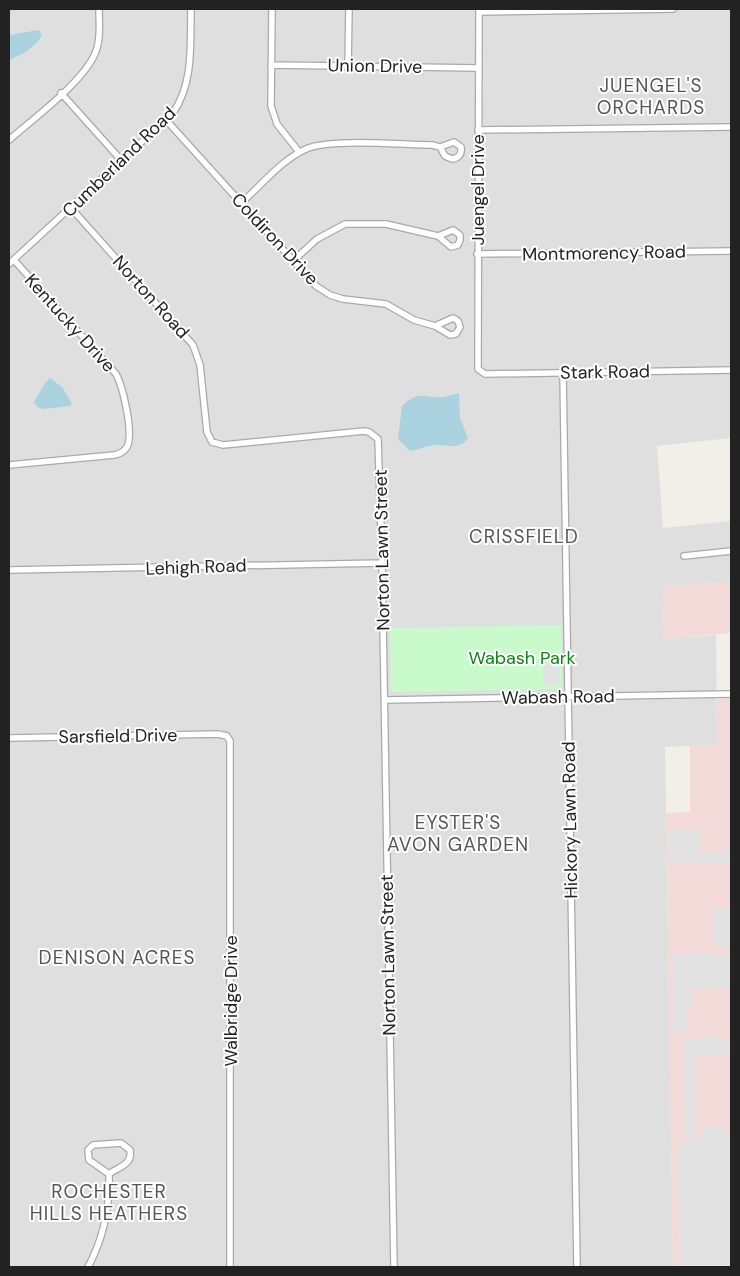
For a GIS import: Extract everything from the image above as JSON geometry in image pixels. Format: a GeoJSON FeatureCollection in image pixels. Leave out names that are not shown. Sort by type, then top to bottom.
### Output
{"type":"FeatureCollection","features":[{"type":"Feature","properties":{"kind":"street"},"geometry":{"type":"LineString","coordinates":[[9,140],[81,75],[94,56],[99,40],[99,9]]}},
{"type":"Feature","properties":{"kind":"street","name":"Cumberland Road"},"geometry":{"type":"LineString","coordinates":[[11,262],[167,121],[182,98],[189,76],[191,9]]}},
{"type":"Feature","properties":{"kind":"street"},"geometry":{"type":"LineString","coordinates":[[272,9],[270,100],[274,119],[299,152]]}},
{"type":"Feature","properties":{"kind":"street"},"geometry":{"type":"LineString","coordinates":[[348,66],[349,9]]}},
{"type":"Feature","properties":{"kind":"street"},"geometry":{"type":"LineString","coordinates":[[479,10],[673,9]]}},
{"type":"Feature","properties":{"kind":"street","name":"Juengel Drive"},"geometry":{"type":"LineString","coordinates":[[479,10],[477,365],[480,371]]}},
{"type":"Feature","properties":{"kind":"street","name":"Union Drive"},"geometry":{"type":"LineString","coordinates":[[271,65],[479,68]]}},
{"type":"Feature","properties":{"kind":"street"},"geometry":{"type":"LineString","coordinates":[[61,94],[122,162]]}},
{"type":"Feature","properties":{"kind":"street","name":"Coldiron Drive"},"geometry":{"type":"LineString","coordinates":[[167,121],[316,286],[343,299],[386,304],[418,322],[435,326]]}},
{"type":"Feature","properties":{"kind":"street"},"geometry":{"type":"LineString","coordinates":[[478,130],[731,127]]}},
{"type":"Feature","properties":{"kind":"street"},"geometry":{"type":"LineString","coordinates":[[241,203],[299,152],[312,146],[329,144],[440,147]]}},
{"type":"Feature","properties":{"kind":"street","name":"Norton Road"},"geometry":{"type":"LineString","coordinates":[[71,208],[193,345],[200,365],[207,432],[212,442],[223,445],[364,431],[375,435]]}},
{"type":"Feature","properties":{"kind":"street"},"geometry":{"type":"LineString","coordinates":[[293,261],[317,239],[344,224],[386,224],[438,236]]}},
{"type":"Feature","properties":{"kind":"street","name":"Montmorency Road"},"geometry":{"type":"LineString","coordinates":[[477,254],[731,251]]}},
{"type":"Feature","properties":{"kind":"street","name":"Kentucky Drive"},"geometry":{"type":"LineString","coordinates":[[9,465],[114,456],[123,452],[128,440],[124,393],[116,374],[11,262]]}},
{"type":"Feature","properties":{"kind":"street","name":"Stark Road"},"geometry":{"type":"LineString","coordinates":[[480,371],[485,374],[731,370]]}},
{"type":"Feature","properties":{"kind":"street","name":"Hickory Lawn Road"},"geometry":{"type":"LineString","coordinates":[[562,373],[577,1267]]}},
{"type":"Feature","properties":{"kind":"street","name":"Norton Lawn Street"},"geometry":{"type":"LineString","coordinates":[[375,435],[379,443],[382,563],[394,1267]]}},
{"type":"Feature","properties":{"kind":"street"},"geometry":{"type":"LineString","coordinates":[[684,556],[731,551]]}},
{"type":"Feature","properties":{"kind":"street","name":"Lehigh Road"},"geometry":{"type":"LineString","coordinates":[[9,570],[382,563]]}},
{"type":"Feature","properties":{"kind":"street","name":"Wabash Road"},"geometry":{"type":"LineString","coordinates":[[385,700],[731,694]]}},
{"type":"Feature","properties":{"kind":"street","name":"Sarsfield Drive"},"geometry":{"type":"LineString","coordinates":[[9,738],[218,734],[227,736]]}},
{"type":"Feature","properties":{"kind":"street","name":"Walbridge Drive"},"geometry":{"type":"LineString","coordinates":[[227,736],[231,746],[230,1267]]}},
{"type":"Feature","properties":{"kind":"street"},"geometry":{"type":"LineString","coordinates":[[96,1144],[125,1145],[131,1154],[129,1161],[109,1174],[91,1163],[88,1157],[88,1150],[96,1144]]}},
{"type":"Feature","properties":{"kind":"street"},"geometry":{"type":"LineString","coordinates":[[88,1267],[97,1246],[108,1205],[109,1174]]}},
{"type":"Feature","properties":{"kind":"shaded area"},"geometry":{"type":"Polygon","coordinates":[[[9,9],[731,9],[731,438],[657,446],[663,528],[731,521],[731,581],[664,588],[663,639],[716,635],[717,745],[665,747],[673,1267],[9,1267],[9,9]]]}},
{"type":"Feature","properties":{"kind":"shaded area"},"geometry":{"type":"Polygon","coordinates":[[[731,581],[731,633],[663,639],[664,587],[731,581]]]}},
{"type":"Feature","properties":{"kind":"shaded area"},"geometry":{"type":"Polygon","coordinates":[[[543,655],[559,656],[560,685],[544,686],[543,655]]]}},
{"type":"Feature","properties":{"kind":"shaded area"},"geometry":{"type":"Polygon","coordinates":[[[731,698],[731,1267],[673,1267],[666,813],[690,812],[690,746],[717,745],[717,699],[731,698]]]}},
{"type":"Feature","properties":{"kind":"shaded area"},"geometry":{"type":"Polygon","coordinates":[[[671,829],[700,829],[700,853],[731,852],[731,863],[673,864],[673,859],[668,859],[667,832],[671,832],[671,829]]]}},
{"type":"Feature","properties":{"kind":"shaded area"},"geometry":{"type":"Polygon","coordinates":[[[714,907],[731,907],[731,948],[714,948],[714,907]]]}},
{"type":"Feature","properties":{"kind":"shaded area"},"geometry":{"type":"Polygon","coordinates":[[[731,953],[731,987],[692,987],[692,1010],[686,1010],[687,1032],[674,1033],[673,954],[731,953]]]}},
{"type":"Feature","properties":{"kind":"shaded area"},"geometry":{"type":"Polygon","coordinates":[[[731,1037],[731,1054],[696,1055],[696,1139],[702,1138],[702,1127],[725,1126],[724,1134],[731,1135],[731,1267],[680,1267],[677,1150],[681,1150],[681,1140],[689,1139],[689,1136],[685,1136],[683,1039],[731,1037]]]}},
{"type":"Feature","properties":{"kind":"green space","name":"Wabash Park"},"geometry":{"type":"Polygon","coordinates":[[[561,625],[562,689],[391,692],[390,628],[561,625]]]}},
{"type":"Feature","properties":{"kind":"water"},"geometry":{"type":"Polygon","coordinates":[[[39,30],[42,35],[36,44],[9,60],[9,35],[39,30]]]}},
{"type":"Feature","properties":{"kind":"water"},"geometry":{"type":"Polygon","coordinates":[[[50,378],[63,388],[72,404],[70,406],[44,409],[37,407],[34,402],[50,378]]]}},
{"type":"Feature","properties":{"kind":"water"},"geometry":{"type":"Polygon","coordinates":[[[459,393],[460,418],[468,438],[465,442],[457,446],[434,445],[410,451],[398,439],[402,406],[408,401],[418,396],[443,397],[459,393]]]}},
{"type":"Feature","properties":{"kind":"district","name":"JUENGEL'S ORCHARDS"},"geometry":{"type":"Point","coordinates":[651,96]}},
{"type":"Feature","properties":{"kind":"district","name":"CRISSFIELD"},"geometry":{"type":"Point","coordinates":[524,536]}},
{"type":"Feature","properties":{"kind":"district","name":"EYSTER'S AVON GARDEN"},"geometry":{"type":"Point","coordinates":[458,833]}},
{"type":"Feature","properties":{"kind":"district","name":"DENISON ACRES"},"geometry":{"type":"Point","coordinates":[117,957]}},
{"type":"Feature","properties":{"kind":"district","name":"ROCHESTER HILLS HEATHERS"},"geometry":{"type":"Point","coordinates":[109,1202]}}]}
